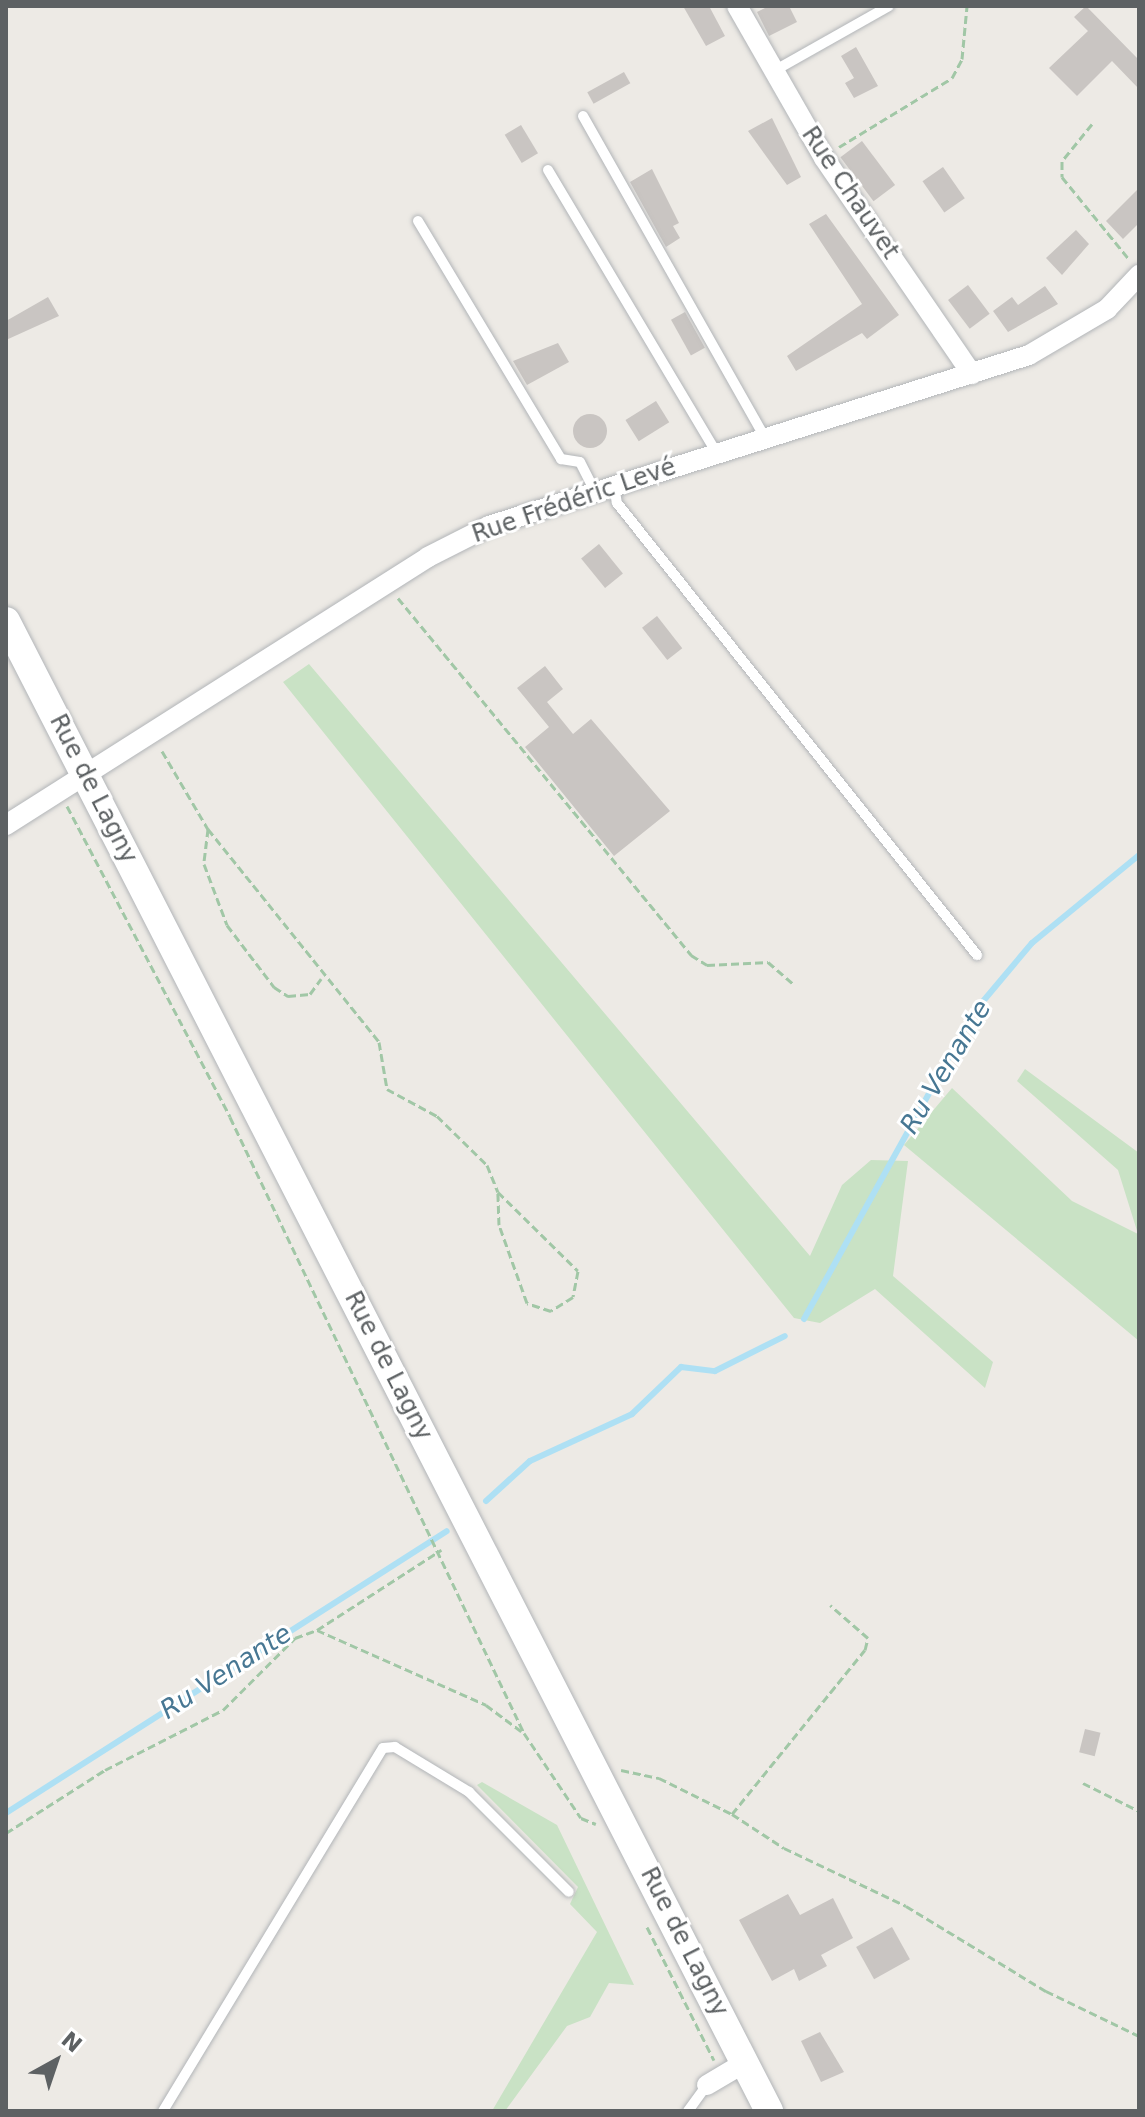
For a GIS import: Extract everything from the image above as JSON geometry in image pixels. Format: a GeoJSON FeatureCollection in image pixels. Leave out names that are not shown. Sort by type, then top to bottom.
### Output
{"type":"FeatureCollection","features":[{"type":"Feature","properties":{"kind":"main road","name":"Rue de Lagny"},"geometry":{"type":"LineString","coordinates":[[6,621],[600,1775],[724,2074],[769,2111]]}},
{"type":"Feature","properties":{"kind":"street","name":"Rue Chauvet"},"geometry":{"type":"LineString","coordinates":[[737,6],[772,72],[824,158],[972,374]]}},
{"type":"Feature","properties":{"kind":"street","name":"Rue Frédéric Levé"},"geometry":{"type":"LineString","coordinates":[[6,825],[386,583],[489,526],[972,374],[1069,335],[1139,275]]}},
{"type":"Feature","properties":{"kind":"lane"},"geometry":{"type":"LineString","coordinates":[[772,72],[889,6]]}},
{"type":"Feature","properties":{"kind":"lane"},"geometry":{"type":"LineString","coordinates":[[583,116],[766,439]]}},
{"type":"Feature","properties":{"kind":"lane"},"geometry":{"type":"LineString","coordinates":[[548,170],[717,454]]}},
{"type":"Feature","properties":{"kind":"lane"},"geometry":{"type":"LineString","coordinates":[[418,221],[561,459],[580,462],[605,488],[977,955]]}},
{"type":"Feature","properties":{"kind":"lane"},"geometry":{"type":"LineString","coordinates":[[163,2111],[383,1748],[395,1747],[469,1792],[569,1892]]}},
{"type":"Feature","properties":{"kind":"lane"},"geometry":{"type":"LineString","coordinates":[[688,2111],[724,2074]]}},
{"type":"Feature","properties":{"kind":"path"},"geometry":{"type":"LineString","coordinates":[[824,158],[952,78],[962,59],[967,6]]}},
{"type":"Feature","properties":{"kind":"path"},"geometry":{"type":"LineString","coordinates":[[1092,124],[1062,161],[1062,177],[1139,267]]}},
{"type":"Feature","properties":{"kind":"path"},"geometry":{"type":"LineString","coordinates":[[386,583],[691,955],[707,965],[768,962],[793,984]]}},
{"type":"Feature","properties":{"kind":"path"},"geometry":{"type":"LineString","coordinates":[[152,734],[208,829],[322,978],[379,1042],[387,1089],[437,1116],[487,1165],[498,1192],[499,1225],[527,1303],[551,1311],[573,1297],[578,1271],[498,1192]]}},
{"type":"Feature","properties":{"kind":"path"},"geometry":{"type":"LineString","coordinates":[[60,792],[230,1117],[441,1550],[524,1733],[581,1818],[596,1824],[603,1837]]}},
{"type":"Feature","properties":{"kind":"path"},"geometry":{"type":"LineString","coordinates":[[208,829],[204,864],[227,925],[264,975],[288,996],[310,994],[322,978]]}},
{"type":"Feature","properties":{"kind":"path"},"geometry":{"type":"LineString","coordinates":[[6,1833],[105,1770],[223,1710],[295,1638],[317,1630],[441,1550]]}},
{"type":"Feature","properties":{"kind":"path"},"geometry":{"type":"LineString","coordinates":[[732,1814],[865,1650],[868,1638],[830,1605]]}},
{"type":"Feature","properties":{"kind":"path"},"geometry":{"type":"LineString","coordinates":[[317,1630],[486,1705],[524,1733]]}},
{"type":"Feature","properties":{"kind":"path"},"geometry":{"type":"LineString","coordinates":[[600,1775],[627,1768],[732,1814],[784,1848],[906,1906],[1046,1991],[1139,2036]]}},
{"type":"Feature","properties":{"kind":"path"},"geometry":{"type":"LineString","coordinates":[[1083,1783],[1139,1811]]}},
{"type":"Feature","properties":{"kind":"path"},"geometry":{"type":"LineString","coordinates":[[643,1919],[724,2074]]}},
{"type":"Feature","properties":{"kind":"green space"},"geometry":{"type":"Polygon","coordinates":[[[309,664],[810,1256],[842,1185],[871,1160],[908,1161],[893,1276],[993,1362],[985,1388],[875,1289],[820,1323],[794,1318],[283,682],[309,664]]]}},
{"type":"Feature","properties":{"kind":"green space"},"geometry":{"type":"Polygon","coordinates":[[[1025,1069],[1139,1153],[1139,1341],[904,1145],[952,1088],[1072,1201],[1138,1234],[1118,1170],[1017,1081],[1025,1069]]]}},
{"type":"Feature","properties":{"kind":"green space"},"geometry":{"type":"Polygon","coordinates":[[[482,1782],[557,1825],[634,1985],[609,1983],[590,2017],[567,2026],[505,2111],[492,2111],[597,1932],[570,1904],[578,1887],[477,1785],[482,1782]]]}},
{"type":"Feature","properties":{"kind":"building"},"geometry":{"type":"Polygon","coordinates":[[[683,6],[709,6],[725,36],[706,46],[683,6]]]}},
{"type":"Feature","properties":{"kind":"building"},"geometry":{"type":"Polygon","coordinates":[[[769,6],[789,6],[797,22],[769,36],[757,12],[769,6]]]}},
{"type":"Feature","properties":{"kind":"building"},"geometry":{"type":"Polygon","coordinates":[[[1086,6],[1139,60],[1139,89],[1112,61],[1077,96],[1049,68],[1088,31],[1074,17],[1086,6]]]}},
{"type":"Feature","properties":{"kind":"building"},"geometry":{"type":"Polygon","coordinates":[[[856,47],[878,86],[854,98],[845,83],[854,78],[841,56],[856,47]]]}},
{"type":"Feature","properties":{"kind":"building"},"geometry":{"type":"Polygon","coordinates":[[[624,72],[630,83],[594,104],[587,92],[624,72]]]}},
{"type":"Feature","properties":{"kind":"building"},"geometry":{"type":"Polygon","coordinates":[[[772,118],[801,177],[787,185],[748,131],[772,118]]]}},
{"type":"Feature","properties":{"kind":"building"},"geometry":{"type":"Polygon","coordinates":[[[521,125],[538,153],[522,163],[505,135],[521,125]]]}},
{"type":"Feature","properties":{"kind":"building"},"geometry":{"type":"Polygon","coordinates":[[[862,141],[895,185],[874,201],[840,157],[862,141]]]}},
{"type":"Feature","properties":{"kind":"building"},"geometry":{"type":"Polygon","coordinates":[[[943,167],[965,198],[944,212],[923,181],[943,167]]]}},
{"type":"Feature","properties":{"kind":"building"},"geometry":{"type":"Polygon","coordinates":[[[652,169],[679,223],[673,226],[680,238],[666,247],[630,182],[652,169]]]}},
{"type":"Feature","properties":{"kind":"building"},"geometry":{"type":"Polygon","coordinates":[[[1139,188],[1139,223],[1123,239],[1106,221],[1139,188]]]}},
{"type":"Feature","properties":{"kind":"building"},"geometry":{"type":"Polygon","coordinates":[[[826,214],[899,315],[867,339],[862,333],[796,371],[787,356],[862,304],[809,224],[826,214]]]}},
{"type":"Feature","properties":{"kind":"building"},"geometry":{"type":"Polygon","coordinates":[[[1076,230],[1089,244],[1062,275],[1046,258],[1076,230]]]}},
{"type":"Feature","properties":{"kind":"building"},"geometry":{"type":"Polygon","coordinates":[[[968,285],[990,314],[970,329],[948,300],[968,285]]]}},
{"type":"Feature","properties":{"kind":"building"},"geometry":{"type":"Polygon","coordinates":[[[1045,286],[1058,304],[1008,332],[993,311],[1012,297],[1018,305],[1045,286]]]}},
{"type":"Feature","properties":{"kind":"building"},"geometry":{"type":"Polygon","coordinates":[[[48,297],[59,316],[6,340],[6,321],[48,297]]]}},
{"type":"Feature","properties":{"kind":"building"},"geometry":{"type":"Polygon","coordinates":[[[685,312],[705,348],[691,356],[671,320],[685,312]]]}},
{"type":"Feature","properties":{"kind":"building"},"geometry":{"type":"Polygon","coordinates":[[[558,343],[569,362],[527,385],[513,361],[558,343]]]}},
{"type":"Feature","properties":{"kind":"building"},"geometry":{"type":"Polygon","coordinates":[[[656,401],[669,422],[639,441],[625,420],[656,401]]]}},
{"type":"Feature","properties":{"kind":"building"},"geometry":{"type":"Polygon","coordinates":[[[590,414],[602,419],[607,431],[602,443],[590,448],[578,443],[573,431],[578,419],[590,414]]]}},
{"type":"Feature","properties":{"kind":"building"},"geometry":{"type":"Polygon","coordinates":[[[599,544],[623,574],[605,588],[581,558],[599,544]]]}},
{"type":"Feature","properties":{"kind":"building"},"geometry":{"type":"Polygon","coordinates":[[[657,616],[682,648],[667,660],[642,628],[657,616]]]}},
{"type":"Feature","properties":{"kind":"building"},"geometry":{"type":"Polygon","coordinates":[[[545,666],[563,689],[547,702],[573,734],[591,719],[670,811],[614,856],[525,747],[549,727],[517,688],[545,666]]]}},
{"type":"Feature","properties":{"kind":"building"},"geometry":{"type":"Polygon","coordinates":[[[1085,1729],[1101,1733],[1095,1756],[1079,1752],[1085,1729]]]}},
{"type":"Feature","properties":{"kind":"building"},"geometry":{"type":"Polygon","coordinates":[[[788,1894],[800,1915],[833,1898],[853,1938],[821,1955],[827,1966],[799,1981],[794,1969],[772,1981],[739,1920],[788,1894]]]}},
{"type":"Feature","properties":{"kind":"building"},"geometry":{"type":"Polygon","coordinates":[[[892,1927],[910,1959],[874,1979],[856,1947],[892,1927]]]}},
{"type":"Feature","properties":{"kind":"building"},"geometry":{"type":"Polygon","coordinates":[[[820,2032],[844,2072],[821,2082],[801,2041],[820,2032]]]}},
{"type":"Feature","properties":{"kind":"waterway","name":"Ru Venante"},"geometry":{"type":"LineString","coordinates":[[804,1319],[974,1012],[1032,943],[1139,855]]}},
{"type":"Feature","properties":{"kind":"waterway","name":"Ru Venante"},"geometry":{"type":"LineString","coordinates":[[486,1501],[530,1461],[632,1414],[681,1367],[715,1371],[785,1336]]}},
{"type":"Feature","properties":{"kind":"waterway","name":"Ru Venante"},"geometry":{"type":"LineString","coordinates":[[6,1813],[447,1531]]}}]}
